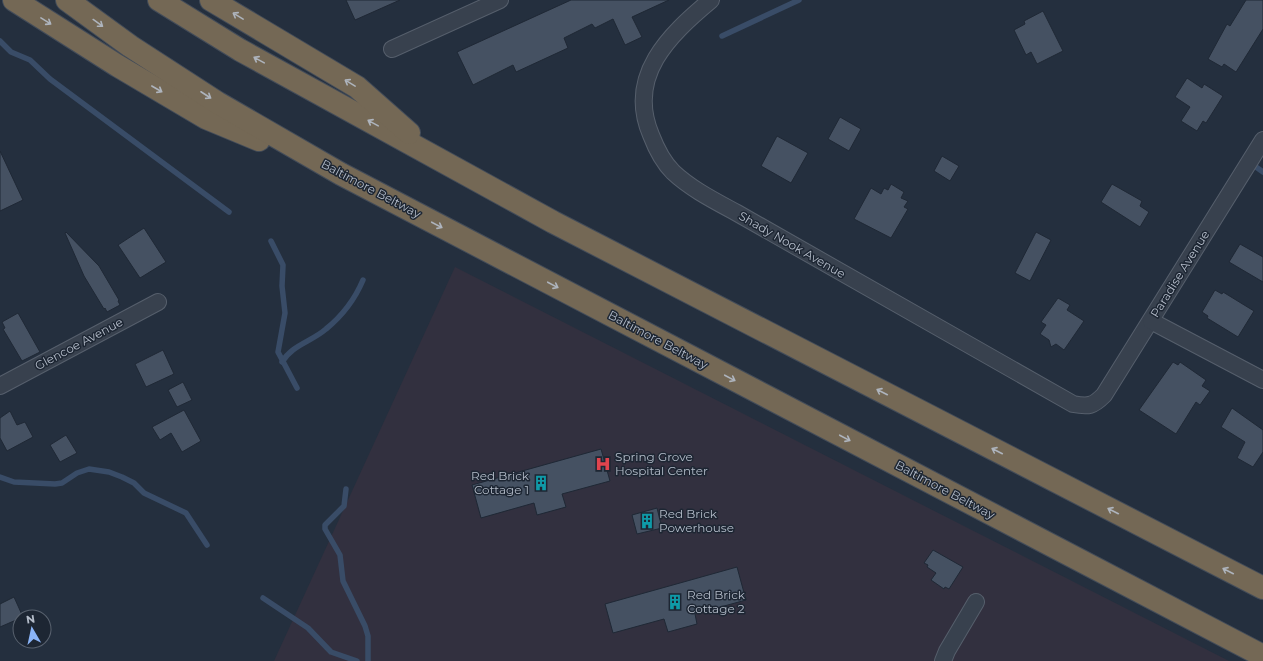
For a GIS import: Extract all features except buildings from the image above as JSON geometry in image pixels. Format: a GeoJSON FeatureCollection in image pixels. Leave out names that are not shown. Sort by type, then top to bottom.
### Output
{"type":"FeatureCollection","features":[{"type":"Feature","properties":{"kind":"highway"},"geometry":{"type":"LineString","coordinates":[[14,0],[118,66],[206,118],[341,174]]}},
{"type":"Feature","properties":{"kind":"highway","name":"Baltimore Beltway"},"geometry":{"type":"LineString","coordinates":[[67,0],[130,46],[218,103],[341,174],[1263,656]]}},
{"type":"Feature","properties":{"kind":"highway"},"geometry":{"type":"LineString","coordinates":[[159,0],[240,50],[553,222],[1263,588]]}},
{"type":"Feature","properties":{"kind":"highway"},"geometry":{"type":"LineString","coordinates":[[211,0],[357,87],[444,163]]}},
{"type":"Feature","properties":{"kind":"street"},"geometry":{"type":"LineString","coordinates":[[392,49],[500,0]]}},
{"type":"Feature","properties":{"kind":"street","name":"Shady Nook Avenue"},"geometry":{"type":"LineString","coordinates":[[711,0],[666,42],[651,67],[643,91],[643,108],[647,125],[657,149],[673,171],[696,189],[737,213],[1073,404],[1084,406],[1094,404]]}},
{"type":"Feature","properties":{"kind":"street","name":"Paradise Avenue"},"geometry":{"type":"LineString","coordinates":[[1094,404],[1104,395],[1263,140]]}},
{"type":"Feature","properties":{"kind":"street","name":"Glencoe Avenue"},"geometry":{"type":"LineString","coordinates":[[0,386],[158,302]]}},
{"type":"Feature","properties":{"kind":"street"},"geometry":{"type":"LineString","coordinates":[[1151,321],[1263,380]]}},
{"type":"Feature","properties":{"kind":"street"},"geometry":{"type":"LineString","coordinates":[[943,661],[947,651],[976,602]]}},
{"type":"Feature","properties":{"kind":"shaded area","name":"Spring Grove Hospital Center"},"geometry":{"type":"Polygon","coordinates":[[[455,267],[1229,661],[274,661],[455,267]]]}},
{"type":"Feature","properties":{"kind":"waterway"},"geometry":{"type":"LineString","coordinates":[[722,36],[799,0]]}},
{"type":"Feature","properties":{"kind":"waterway"},"geometry":{"type":"LineString","coordinates":[[0,41],[11,52],[30,60],[50,79],[229,212]]}},
{"type":"Feature","properties":{"kind":"waterway"},"geometry":{"type":"LineString","coordinates":[[1256,167],[1263,172]]}},
{"type":"Feature","properties":{"kind":"waterway"},"geometry":{"type":"LineString","coordinates":[[271,241],[283,265],[282,286],[285,313],[278,352],[297,388]]}},
{"type":"Feature","properties":{"kind":"waterway"},"geometry":{"type":"LineString","coordinates":[[282,362],[286,356],[296,348],[320,333],[337,319],[348,307],[363,280]]}},
{"type":"Feature","properties":{"kind":"waterway"},"geometry":{"type":"LineString","coordinates":[[0,477],[14,482],[55,484],[62,483],[77,473],[89,469],[109,472],[134,483],[144,493],[186,513],[207,545]]}},
{"type":"Feature","properties":{"kind":"waterway"},"geometry":{"type":"LineString","coordinates":[[346,489],[344,506],[325,525],[325,529],[340,555],[343,581],[365,626],[368,636],[368,661]]}},
{"type":"Feature","properties":{"kind":"waterway"},"geometry":{"type":"LineString","coordinates":[[263,598],[308,628],[331,652],[357,661]]}},
{"type":"Feature","properties":{"kind":"place","name":"Spring Grove Hospital Center"},"geometry":{"type":"Point","coordinates":[603,464]}},
{"type":"Feature","properties":{"kind":"place","name":"Red Brick Cottage 1"},"geometry":{"type":"Point","coordinates":[541,483]}},
{"type":"Feature","properties":{"kind":"place","name":"Red Brick Powerhouse"},"geometry":{"type":"Point","coordinates":[647,521]}},
{"type":"Feature","properties":{"kind":"place","name":"Red Brick Cottage 2"},"geometry":{"type":"Point","coordinates":[675,602]}}]}
